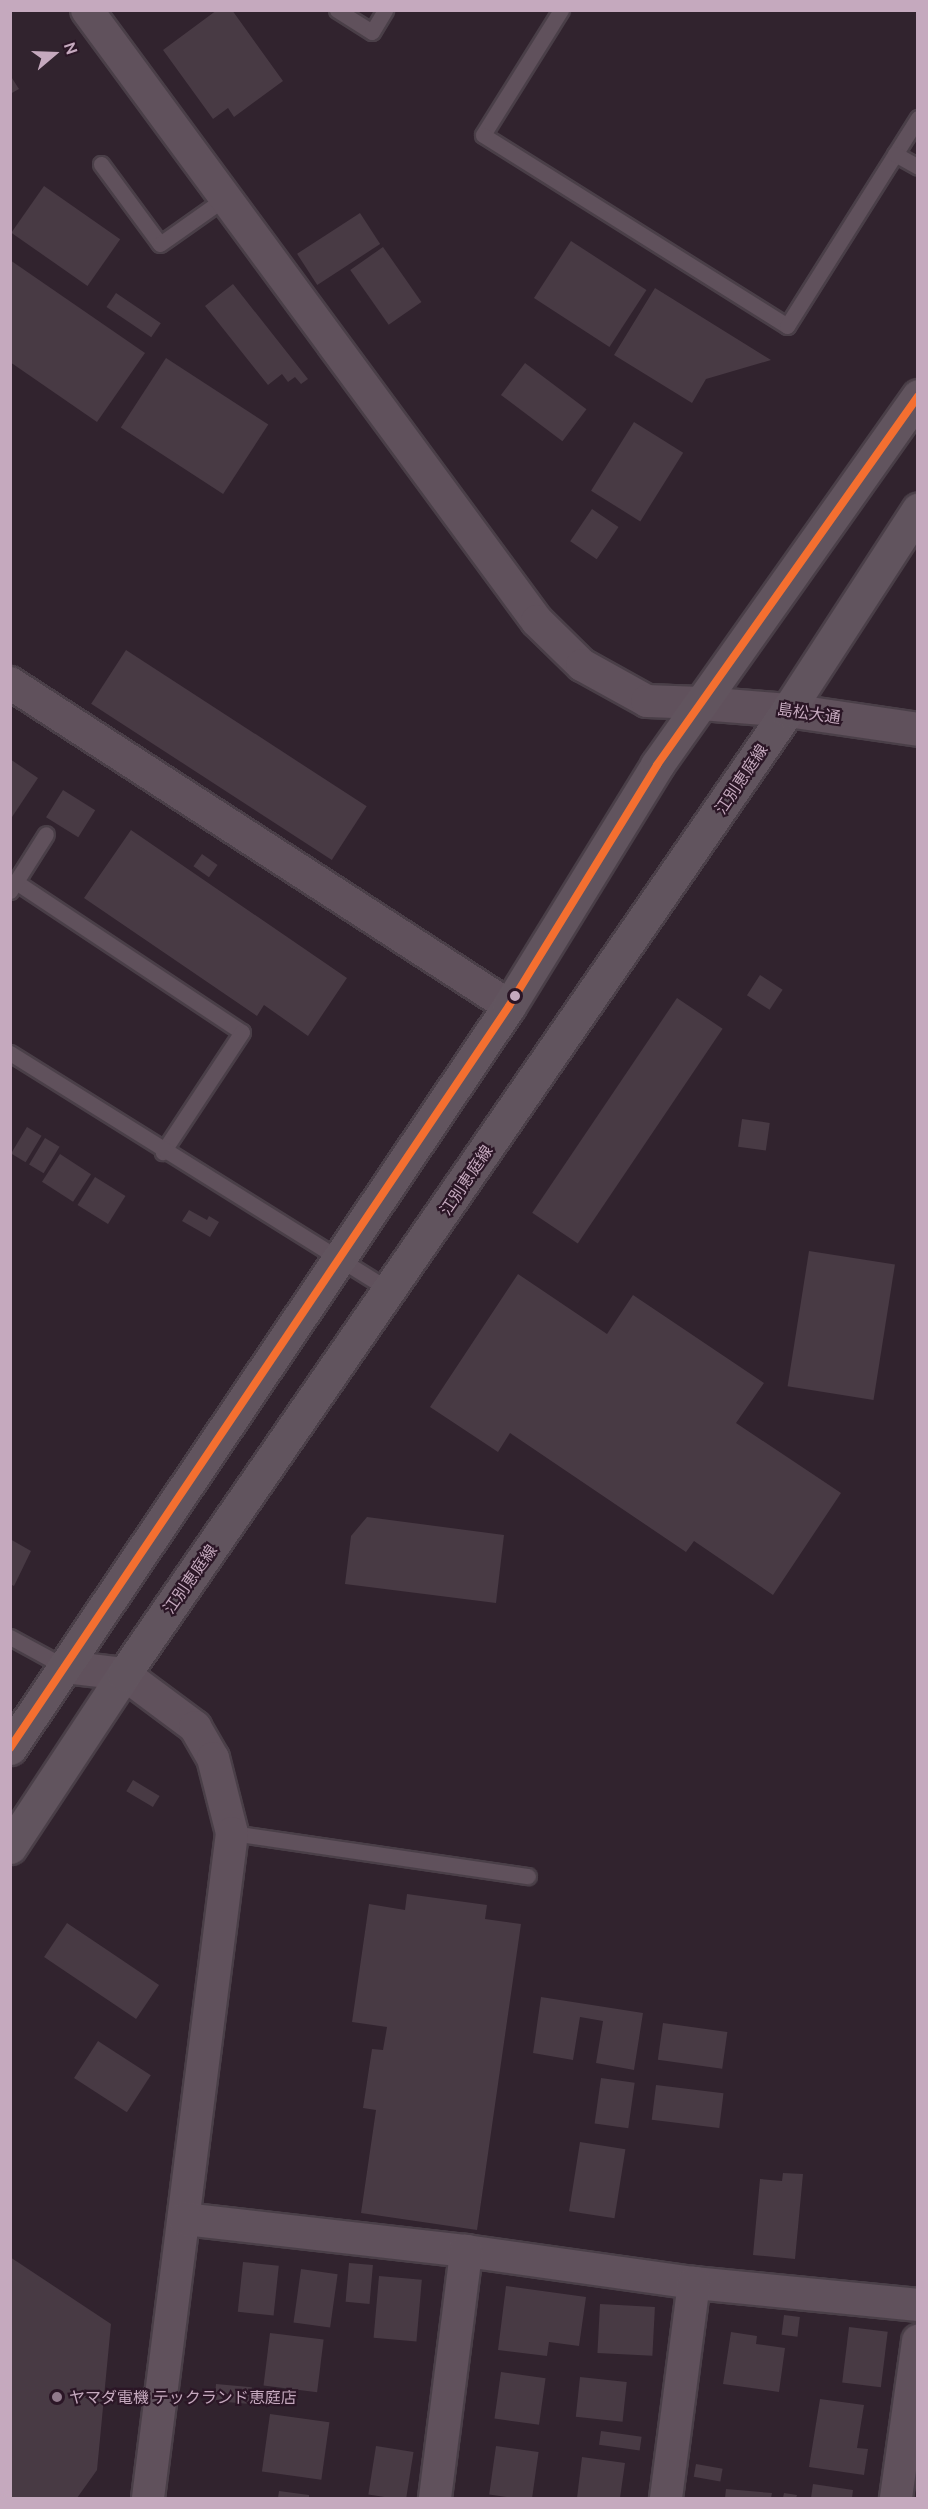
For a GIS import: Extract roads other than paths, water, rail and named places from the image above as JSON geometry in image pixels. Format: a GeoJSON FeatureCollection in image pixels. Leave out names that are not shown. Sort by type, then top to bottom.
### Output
{"type":"FeatureCollection","features":[{"type":"Feature","properties":{"kind":"main road"},"geometry":{"type":"LineString","coordinates":[[10,1748],[509,1006],[657,765],[918,396]]}},
{"type":"Feature","properties":{"kind":"main road","name":"江別恵庭線"},"geometry":{"type":"LineString","coordinates":[[10,1847],[124,1674],[788,710],[918,510]]}},
{"type":"Feature","properties":{"kind":"street"},"geometry":{"type":"LineString","coordinates":[[87,10],[537,621],[582,666],[647,701],[701,703]]}},
{"type":"Feature","properties":{"kind":"street"},"geometry":{"type":"LineString","coordinates":[[10,683],[509,1006]]}},
{"type":"Feature","properties":{"kind":"street","name":"島松大通"},"geometry":{"type":"LineString","coordinates":[[701,703],[788,710],[918,729]]}},
{"type":"Feature","properties":{"kind":"street"},"geometry":{"type":"LineString","coordinates":[[65,1667],[124,1674],[195,1727],[213,1758],[232,1833],[148,2499]]}},
{"type":"Feature","properties":{"kind":"street"},"geometry":{"type":"LineString","coordinates":[[183,2219],[466,2251],[694,2283],[918,2305]]}},
{"type":"Feature","properties":{"kind":"street"},"geometry":{"type":"LineString","coordinates":[[435,2499],[466,2251]]}},
{"type":"Feature","properties":{"kind":"street"},"geometry":{"type":"LineString","coordinates":[[666,2499],[694,2283]]}},
{"type":"Feature","properties":{"kind":"street"},"geometry":{"type":"LineString","coordinates":[[896,2499],[918,2341]]}},
{"type":"Feature","properties":{"kind":"lane"},"geometry":{"type":"LineString","coordinates":[[337,10],[372,32],[385,10]]}},
{"type":"Feature","properties":{"kind":"lane"},"geometry":{"type":"LineString","coordinates":[[561,10],[483,135],[787,327],[918,118]]}},
{"type":"Feature","properties":{"kind":"lane"},"geometry":{"type":"LineString","coordinates":[[895,154],[918,166]]}},
{"type":"Feature","properties":{"kind":"lane"},"geometry":{"type":"LineString","coordinates":[[101,164],[160,244],[225,198]]}},
{"type":"Feature","properties":{"kind":"lane"},"geometry":{"type":"LineString","coordinates":[[46,834],[13,886],[242,1032],[163,1152]]}},
{"type":"Feature","properties":{"kind":"lane"},"geometry":{"type":"LineString","coordinates":[[10,1053],[163,1152],[390,1290]]}},
{"type":"Feature","properties":{"kind":"lane"},"geometry":{"type":"LineString","coordinates":[[10,1637],[65,1667]]}},
{"type":"Feature","properties":{"kind":"lane"},"geometry":{"type":"LineString","coordinates":[[232,1833],[528,1876]]}},
{"type":"Feature","properties":{"kind":"place","name":"ヤマダ電機 テックランド恵庭店"},"geometry":{"type":"Point","coordinates":[57,2397]}}]}
